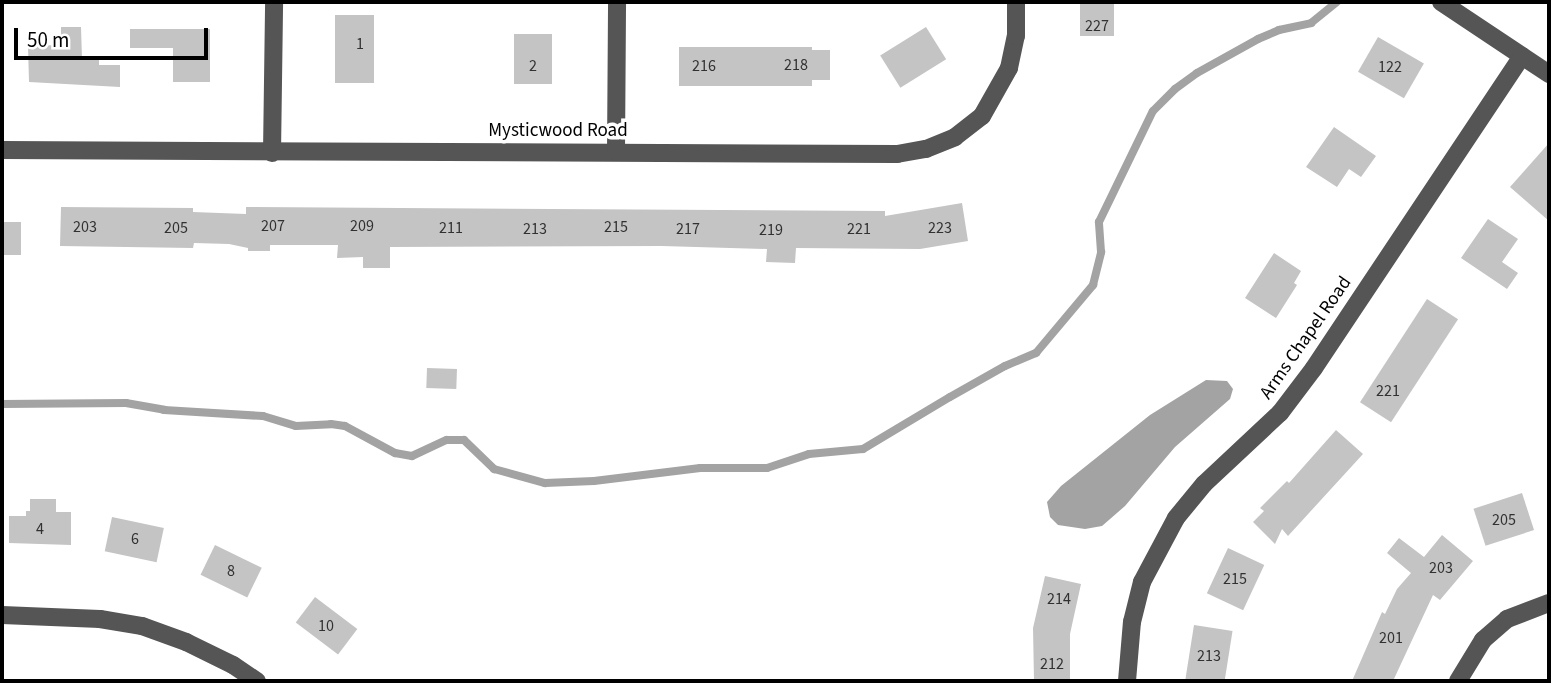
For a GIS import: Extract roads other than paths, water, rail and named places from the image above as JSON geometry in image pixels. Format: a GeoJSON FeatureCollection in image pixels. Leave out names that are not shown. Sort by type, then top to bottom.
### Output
{"type":"FeatureCollection","features":[{"type":"Feature","properties":{"kind":"street"},"geometry":{"type":"LineString","coordinates":[[272,153],[274,2]]}},
{"type":"Feature","properties":{"kind":"street"},"geometry":{"type":"LineString","coordinates":[[616,152],[617,2]]}},
{"type":"Feature","properties":{"kind":"street","name":"Mysticwood Road"},"geometry":{"type":"LineString","coordinates":[[2,150],[897,154],[926,149],[955,137],[982,116],[1009,68],[1016,36],[1016,2]]}},
{"type":"Feature","properties":{"kind":"street"},"geometry":{"type":"LineString","coordinates":[[1441,2],[1549,74]]}},
{"type":"Feature","properties":{"kind":"street","name":"Arms Chapel Road"},"geometry":{"type":"LineString","coordinates":[[1127,681],[1132,622],[1142,582],[1176,518],[1204,484],[1280,413],[1314,368],[1522,56]]}},
{"type":"Feature","properties":{"kind":"street"},"geometry":{"type":"LineString","coordinates":[[1458,681],[1483,640],[1499,626],[1530,608],[1549,603]]}},
{"type":"Feature","properties":{"kind":"street"},"geometry":{"type":"LineString","coordinates":[[2,615],[100,619],[142,626],[187,642],[233,665],[257,681]]}},
{"type":"Feature","properties":{"kind":"waterway"},"geometry":{"type":"LineString","coordinates":[[2,404],[126,403],[164,410],[263,416],[296,426],[331,424],[345,426],[395,453],[412,456],[447,440],[464,440],[494,469],[545,483],[594,481],[700,468],[767,468],[809,454],[863,449],[1005,366],[1036,353],[1093,285],[1101,252],[1099,222],[1153,111],[1175,89],[1197,73],[1258,39],[1279,30],[1311,23],[1337,2]]}}]}
